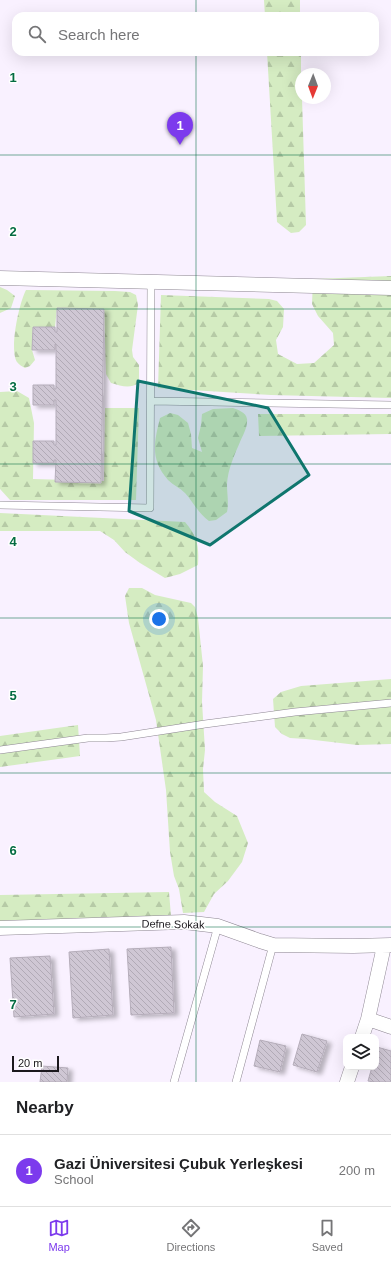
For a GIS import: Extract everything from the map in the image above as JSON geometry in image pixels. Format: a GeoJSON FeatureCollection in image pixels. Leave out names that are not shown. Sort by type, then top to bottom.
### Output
{"type":"FeatureCollection","features":[{"type":"Feature","properties":{"kind":"street"},"geometry":{"type":"LineString","coordinates":[[0,278],[391,288]]}},
{"type":"Feature","properties":{"kind":"street","name":"Defne Sokak"},"geometry":{"type":"LineString","coordinates":[[0,928],[184,922],[218,926],[273,945],[387,945]]}},
{"type":"Feature","properties":{"kind":"street"},"geometry":{"type":"LineString","coordinates":[[363,1034],[387,945]]}},
{"type":"Feature","properties":{"kind":"street"},"geometry":{"type":"LineString","coordinates":[[368,1019],[391,1027]]}},
{"type":"Feature","properties":{"kind":"street"},"geometry":{"type":"LineString","coordinates":[[347,1082],[351,1070]]}},
{"type":"Feature","properties":{"kind":"lane"},"geometry":{"type":"LineString","coordinates":[[0,505],[150,508],[151,282]]}},
{"type":"Feature","properties":{"kind":"lane"},"geometry":{"type":"LineString","coordinates":[[151,400],[391,405]]}},
{"type":"Feature","properties":{"kind":"lane"},"geometry":{"type":"LineString","coordinates":[[0,750],[88,738],[121,737],[295,712],[391,703]]}},
{"type":"Feature","properties":{"kind":"lane"},"geometry":{"type":"LineString","coordinates":[[174,1082],[218,926]]}},
{"type":"Feature","properties":{"kind":"lane"},"geometry":{"type":"LineString","coordinates":[[236,1082],[273,945]]}},
{"type":"Feature","properties":{"kind":"highlighted area"},"geometry":{"type":"Polygon","coordinates":[[[138,381],[268,408],[309,475],[210,545],[129,511],[138,381]]]}},
{"type":"Feature","properties":{"kind":"green space"},"geometry":{"type":"Polygon","coordinates":[[[264,0],[300,0],[300,12],[265,12],[264,0]]]}},
{"type":"Feature","properties":{"kind":"green space"},"geometry":{"type":"Polygon","coordinates":[[[267,56],[301,56],[301,68],[295,68],[295,104],[302,104],[306,225],[299,232],[291,233],[277,222],[267,56]]]}},
{"type":"Feature","properties":{"kind":"green space"},"geometry":{"type":"Polygon","coordinates":[[[391,276],[391,398],[271,395],[158,388],[161,295],[269,299],[277,301],[284,309],[283,327],[276,340],[278,354],[297,364],[314,363],[334,345],[333,333],[318,316],[312,304],[313,279],[391,276]]]}},
{"type":"Feature","properties":{"kind":"green space"},"geometry":{"type":"Polygon","coordinates":[[[0,287],[15,296],[11,308],[0,313],[0,287]]]}},
{"type":"Feature","properties":{"kind":"green space"},"geometry":{"type":"Polygon","coordinates":[[[26,290],[115,291],[130,292],[136,295],[138,305],[132,350],[133,357],[139,365],[139,383],[125,386],[111,383],[106,374],[104,309],[57,308],[55,327],[33,327],[32,350],[35,360],[30,366],[25,368],[20,365],[15,356],[14,337],[18,315],[26,290]]]}},
{"type":"Feature","properties":{"kind":"green space"},"geometry":{"type":"Polygon","coordinates":[[[17,391],[29,398],[34,423],[33,479],[104,481],[105,408],[139,408],[136,500],[10,500],[0,489],[0,392],[17,391]]]}},
{"type":"Feature","properties":{"kind":"green space"},"geometry":{"type":"Polygon","coordinates":[[[233,408],[245,415],[247,425],[229,473],[227,484],[227,512],[216,520],[209,521],[185,493],[168,480],[158,465],[155,443],[158,427],[160,418],[170,413],[178,415],[188,423],[191,434],[192,448],[202,452],[198,438],[202,414],[213,409],[233,408]]]}},
{"type":"Feature","properties":{"kind":"green space"},"geometry":{"type":"Polygon","coordinates":[[[258,414],[391,414],[391,434],[259,436],[258,414]]]}},
{"type":"Feature","properties":{"kind":"green space"},"geometry":{"type":"Polygon","coordinates":[[[0,513],[185,522],[193,532],[197,542],[198,565],[180,574],[165,578],[140,563],[125,552],[114,540],[100,531],[0,531],[0,513]]]}},
{"type":"Feature","properties":{"kind":"green space"},"geometry":{"type":"Polygon","coordinates":[[[129,588],[142,588],[155,595],[191,603],[195,607],[198,618],[203,666],[202,702],[205,750],[203,769],[204,792],[215,802],[237,816],[248,843],[242,862],[228,881],[214,894],[204,912],[183,913],[179,889],[174,876],[170,852],[166,790],[156,720],[129,623],[125,596],[129,588]]]}},
{"type":"Feature","properties":{"kind":"green space"},"geometry":{"type":"Polygon","coordinates":[[[391,679],[391,744],[357,745],[290,738],[282,734],[275,727],[273,699],[281,692],[301,686],[391,679]]]}},
{"type":"Feature","properties":{"kind":"green space"},"geometry":{"type":"Polygon","coordinates":[[[78,725],[80,756],[0,767],[0,736],[78,725]]]}},
{"type":"Feature","properties":{"kind":"green space"},"geometry":{"type":"Polygon","coordinates":[[[169,892],[171,916],[0,922],[0,895],[169,892]]]}},
{"type":"Feature","properties":{"kind":"building"},"geometry":{"type":"Polygon","coordinates":[[[57,308],[104,309],[101,483],[55,482],[56,460],[54,460],[54,463],[33,463],[33,441],[54,441],[54,445],[56,445],[56,400],[54,400],[54,405],[33,405],[33,385],[54,385],[54,389],[56,389],[56,345],[55,344],[55,350],[32,350],[33,327],[55,327],[55,332],[57,332],[57,308]]]}},
{"type":"Feature","properties":{"kind":"building"},"geometry":{"type":"Polygon","coordinates":[[[171,947],[174,1013],[131,1015],[127,949],[171,947]]]}},
{"type":"Feature","properties":{"kind":"building"},"geometry":{"type":"Polygon","coordinates":[[[109,949],[113,1015],[73,1018],[69,952],[109,949]]]}},
{"type":"Feature","properties":{"kind":"building"},"geometry":{"type":"Polygon","coordinates":[[[50,956],[54,1014],[14,1017],[10,958],[50,956]]]}},
{"type":"Feature","properties":{"kind":"building"},"geometry":{"type":"Polygon","coordinates":[[[302,1034],[327,1041],[317,1072],[293,1065],[302,1034]]]}},
{"type":"Feature","properties":{"kind":"building"},"geometry":{"type":"Polygon","coordinates":[[[260,1040],[286,1046],[280,1072],[254,1066],[260,1040]]]}},
{"type":"Feature","properties":{"kind":"building"},"geometry":{"type":"Polygon","coordinates":[[[379,1048],[391,1051],[391,1082],[368,1081],[371,1070],[379,1070],[379,1048]]]}},
{"type":"Feature","properties":{"kind":"building"},"geometry":{"type":"Polygon","coordinates":[[[42,1066],[68,1068],[67,1082],[40,1082],[42,1066]]]}},
{"type":"Feature","properties":{"kind":"place","name":"Gazi Üniversitesi Çubuk Yerleşkesi"},"geometry":{"type":"Point","coordinates":[180,145]}}]}
